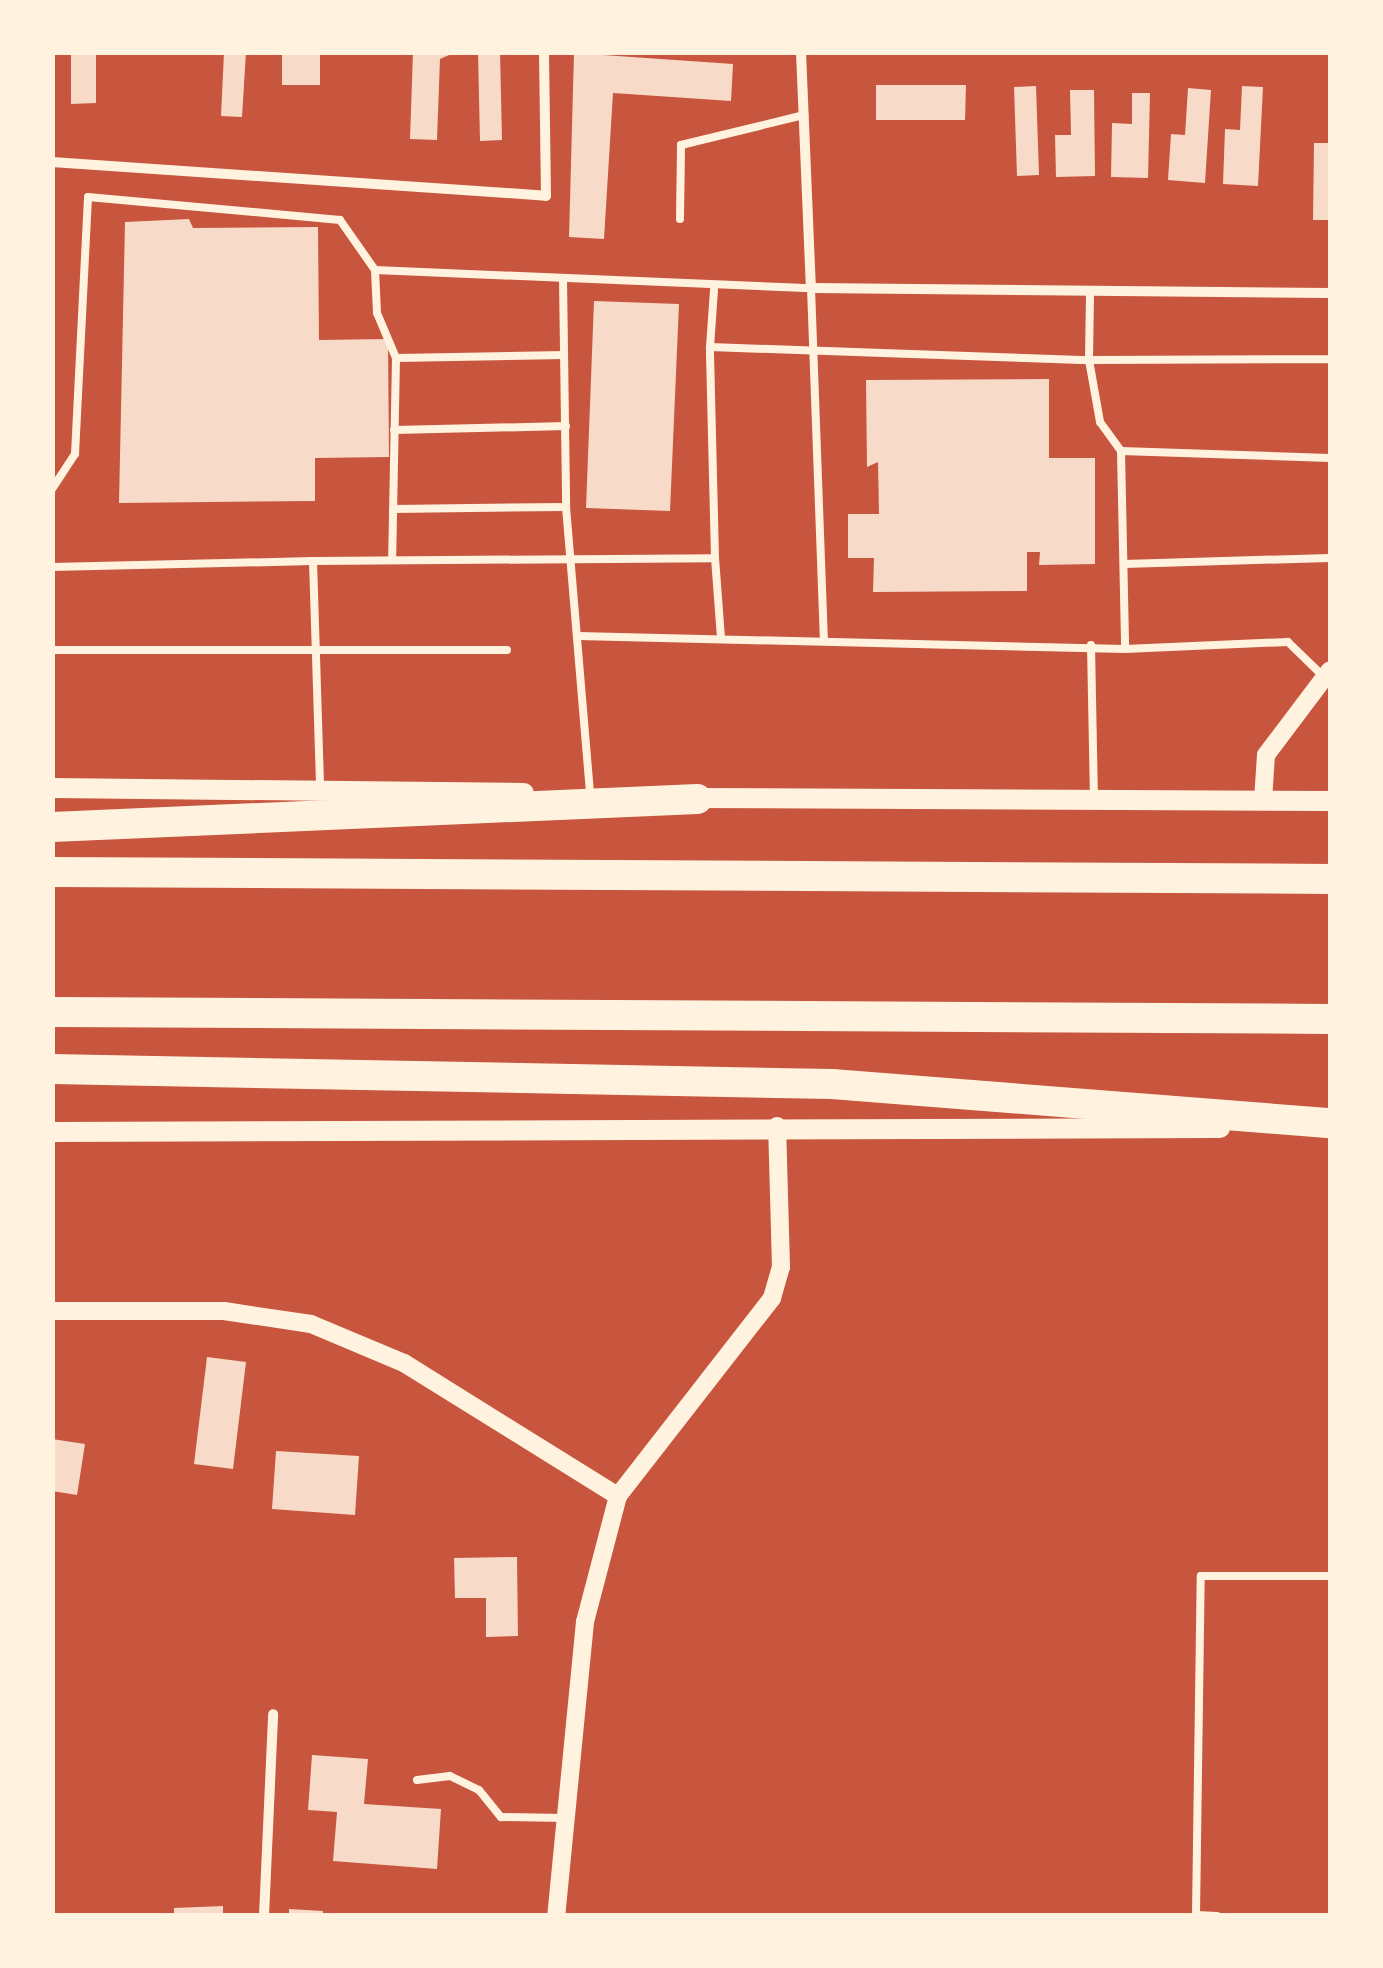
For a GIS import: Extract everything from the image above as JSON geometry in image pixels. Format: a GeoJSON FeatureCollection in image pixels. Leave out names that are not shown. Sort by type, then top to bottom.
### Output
{"type":"FeatureCollection","features":[{"type":"Feature","properties":{"kind":"highway"},"geometry":{"type":"LineString","coordinates":[[52,827],[698,799]]}},
{"type":"Feature","properties":{"kind":"highway"},"geometry":{"type":"LineString","coordinates":[[52,872],[1330,879]]}},
{"type":"Feature","properties":{"kind":"highway"},"geometry":{"type":"LineString","coordinates":[[52,1012],[1330,1018]]}},
{"type":"Feature","properties":{"kind":"highway"},"geometry":{"type":"LineString","coordinates":[[52,1068],[832,1084],[1330,1127]]}},
{"type":"Feature","properties":{"kind":"main road"},"geometry":{"type":"LineString","coordinates":[[52,788],[320,793],[590,792],[698,799],[1330,801]]}},
{"type":"Feature","properties":{"kind":"main road"},"geometry":{"type":"LineString","coordinates":[[52,1132],[777,1126],[1330,1127]]}},
{"type":"Feature","properties":{"kind":"street"},"geometry":{"type":"LineString","coordinates":[[52,162],[546,196],[544,52]]}},
{"type":"Feature","properties":{"kind":"street"},"geometry":{"type":"LineString","coordinates":[[801,52],[811,288],[1090,295],[1330,293]]}},
{"type":"Feature","properties":{"kind":"street"},"geometry":{"type":"LineString","coordinates":[[1263,801],[1266,754],[1327,674]]}},
{"type":"Feature","properties":{"kind":"street"},"geometry":{"type":"LineString","coordinates":[[556,1916],[585,1622],[618,1496],[772,1298],[781,1267],[777,1126]]}},
{"type":"Feature","properties":{"kind":"street"},"geometry":{"type":"LineString","coordinates":[[52,1312],[224,1311],[311,1324],[404,1363],[618,1496]]}},
{"type":"Feature","properties":{"kind":"street"},"geometry":{"type":"LineString","coordinates":[[264,1916],[273,1714]]}},
{"type":"Feature","properties":{"kind":"lane"},"geometry":{"type":"LineString","coordinates":[[680,218],[681,145],[804,115]]}},
{"type":"Feature","properties":{"kind":"lane"},"geometry":{"type":"LineString","coordinates":[[52,488],[74,454],[88,197],[340,220],[375,270],[377,313],[396,358],[392,560]]}},
{"type":"Feature","properties":{"kind":"lane"},"geometry":{"type":"LineString","coordinates":[[375,270],[714,290],[811,288],[824,640]]}},
{"type":"Feature","properties":{"kind":"lane"},"geometry":{"type":"LineString","coordinates":[[564,279],[566,508],[590,792]]}},
{"type":"Feature","properties":{"kind":"lane"},"geometry":{"type":"LineString","coordinates":[[714,290],[710,347],[714,558],[721,638]]}},
{"type":"Feature","properties":{"kind":"lane"},"geometry":{"type":"LineString","coordinates":[[1090,295],[1089,360],[1100,422],[1122,451],[1125,649]]}},
{"type":"Feature","properties":{"kind":"lane"},"geometry":{"type":"LineString","coordinates":[[710,347],[1089,360],[1330,360]]}},
{"type":"Feature","properties":{"kind":"lane"},"geometry":{"type":"LineString","coordinates":[[396,358],[564,355]]}},
{"type":"Feature","properties":{"kind":"lane"},"geometry":{"type":"LineString","coordinates":[[394,430],[566,426]]}},
{"type":"Feature","properties":{"kind":"lane"},"geometry":{"type":"LineString","coordinates":[[1122,451],[1330,458],[1330,442]]}},
{"type":"Feature","properties":{"kind":"lane"},"geometry":{"type":"LineString","coordinates":[[393,509],[566,508]]}},
{"type":"Feature","properties":{"kind":"lane"},"geometry":{"type":"LineString","coordinates":[[52,567],[572,556],[714,558]]}},
{"type":"Feature","properties":{"kind":"lane"},"geometry":{"type":"LineString","coordinates":[[1124,564],[1330,558]]}},
{"type":"Feature","properties":{"kind":"lane"},"geometry":{"type":"LineString","coordinates":[[313,561],[310,648],[320,793]]}},
{"type":"Feature","properties":{"kind":"lane"},"geometry":{"type":"LineString","coordinates":[[578,636],[1092,645],[1125,649],[1288,642],[1327,674]]}},
{"type":"Feature","properties":{"kind":"lane"},"geometry":{"type":"LineString","coordinates":[[1092,645],[1094,800]]}},
{"type":"Feature","properties":{"kind":"lane"},"geometry":{"type":"LineString","coordinates":[[52,650],[507,650]]}},
{"type":"Feature","properties":{"kind":"lane"},"geometry":{"type":"LineString","coordinates":[[1217,1916],[1196,1915],[1201,1576],[1330,1576]]}},
{"type":"Feature","properties":{"kind":"lane"},"geometry":{"type":"LineString","coordinates":[[417,1780],[450,1776],[479,1790],[502,1817],[566,1818]]}},
{"type":"Feature","properties":{"kind":"building"},"geometry":{"type":"Polygon","coordinates":[[[71,52],[96,52],[96,103],[71,104],[71,52]]]}},
{"type":"Feature","properties":{"kind":"building"},"geometry":{"type":"Polygon","coordinates":[[[224,52],[246,52],[242,117],[221,116],[224,52]]]}},
{"type":"Feature","properties":{"kind":"building"},"geometry":{"type":"Polygon","coordinates":[[[282,52],[320,52],[320,85],[282,85],[282,52]]]}},
{"type":"Feature","properties":{"kind":"building"},"geometry":{"type":"Polygon","coordinates":[[[413,52],[456,52],[440,59],[437,140],[410,139],[413,52]]]}},
{"type":"Feature","properties":{"kind":"building"},"geometry":{"type":"Polygon","coordinates":[[[478,52],[500,52],[502,140],[480,141],[478,52]]]}},
{"type":"Feature","properties":{"kind":"building"},"geometry":{"type":"Polygon","coordinates":[[[574,53],[733,64],[731,101],[613,93],[604,239],[569,237],[574,53]]]}},
{"type":"Feature","properties":{"kind":"building"},"geometry":{"type":"Polygon","coordinates":[[[876,85],[966,85],[965,120],[876,120],[876,85]]]}},
{"type":"Feature","properties":{"kind":"building"},"geometry":{"type":"Polygon","coordinates":[[[1036,86],[1039,175],[1017,176],[1014,87],[1036,86]]]}},
{"type":"Feature","properties":{"kind":"building"},"geometry":{"type":"Polygon","coordinates":[[[1242,86],[1263,87],[1258,186],[1223,184],[1225,129],[1240,130],[1242,86]]]}},
{"type":"Feature","properties":{"kind":"building"},"geometry":{"type":"Polygon","coordinates":[[[1188,88],[1211,90],[1205,183],[1168,180],[1171,134],[1185,135],[1188,88]]]}},
{"type":"Feature","properties":{"kind":"building"},"geometry":{"type":"Polygon","coordinates":[[[1070,90],[1094,90],[1095,176],[1056,177],[1055,135],[1071,135],[1070,90]]]}},
{"type":"Feature","properties":{"kind":"building"},"geometry":{"type":"Polygon","coordinates":[[[1132,93],[1150,93],[1148,178],[1111,177],[1112,123],[1132,124],[1132,93]]]}},
{"type":"Feature","properties":{"kind":"building"},"geometry":{"type":"Polygon","coordinates":[[[1314,143],[1330,143],[1330,220],[1313,220],[1314,143]]]}},
{"type":"Feature","properties":{"kind":"building"},"geometry":{"type":"Polygon","coordinates":[[[189,219],[193,228],[318,227],[319,340],[388,339],[389,457],[315,458],[315,501],[119,503],[125,222],[189,219]]]}},
{"type":"Feature","properties":{"kind":"building"},"geometry":{"type":"Polygon","coordinates":[[[594,301],[679,304],[670,511],[586,508],[594,301]]]}},
{"type":"Feature","properties":{"kind":"building"},"geometry":{"type":"Polygon","coordinates":[[[1049,379],[1049,458],[1095,458],[1095,564],[1039,565],[1040,552],[1027,552],[1027,591],[873,592],[874,558],[848,558],[848,514],[879,514],[878,462],[867,467],[866,380],[1049,379]]]}},
{"type":"Feature","properties":{"kind":"building"},"geometry":{"type":"Polygon","coordinates":[[[207,1357],[246,1362],[233,1469],[194,1464],[207,1357]]]}},
{"type":"Feature","properties":{"kind":"building"},"geometry":{"type":"Polygon","coordinates":[[[52,1439],[85,1444],[77,1495],[52,1491],[52,1439]]]}},
{"type":"Feature","properties":{"kind":"building"},"geometry":{"type":"Polygon","coordinates":[[[276,1451],[359,1456],[355,1515],[272,1509],[276,1451]]]}},
{"type":"Feature","properties":{"kind":"building"},"geometry":{"type":"Polygon","coordinates":[[[517,1557],[518,1636],[486,1637],[486,1598],[455,1598],[454,1558],[517,1557]]]}},
{"type":"Feature","properties":{"kind":"building"},"geometry":{"type":"Polygon","coordinates":[[[312,1755],[368,1759],[364,1804],[441,1809],[437,1869],[333,1861],[337,1812],[308,1810],[312,1755]]]}},
{"type":"Feature","properties":{"kind":"building"},"geometry":{"type":"Polygon","coordinates":[[[223,1906],[223,1916],[174,1916],[174,1908],[223,1906]]]}},
{"type":"Feature","properties":{"kind":"building"},"geometry":{"type":"Polygon","coordinates":[[[289,1909],[323,1911],[323,1916],[289,1916],[289,1909]]]}}]}
